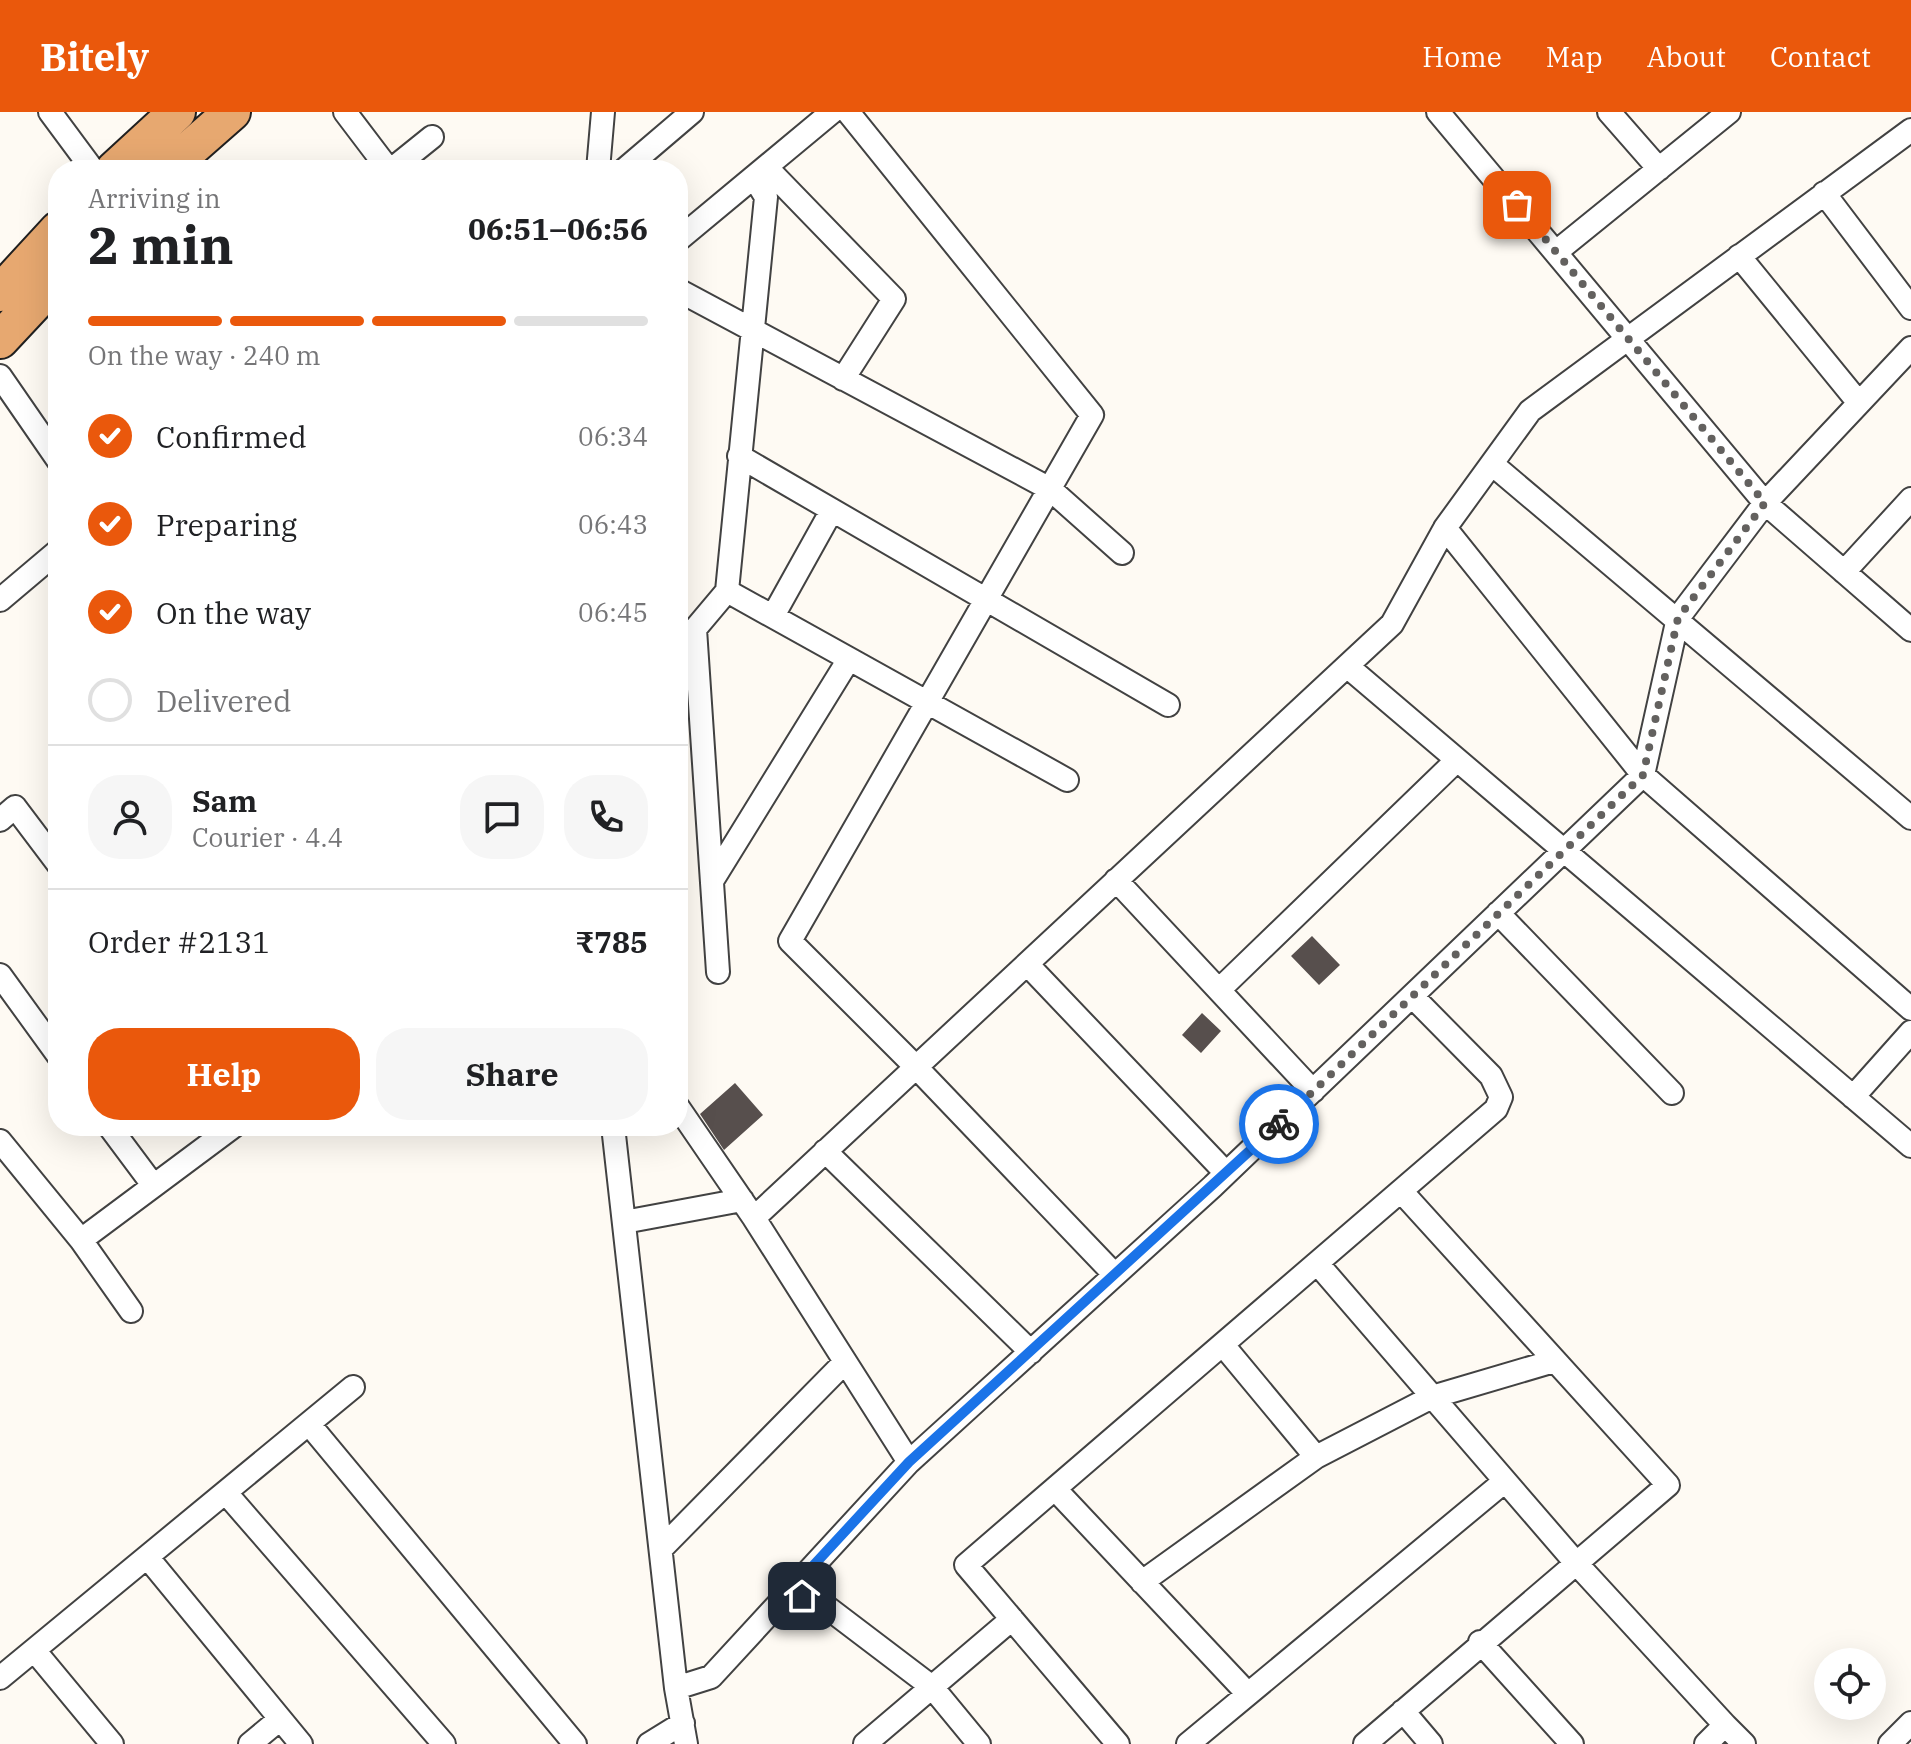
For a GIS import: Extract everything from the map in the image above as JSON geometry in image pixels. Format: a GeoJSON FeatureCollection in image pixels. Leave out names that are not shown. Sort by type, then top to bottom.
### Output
{"type":"FeatureCollection","features":[{"type":"Feature","properties":{"kind":"highway"},"geometry":{"type":"LineString","coordinates":[[177,160],[232,112]]}},
{"type":"Feature","properties":{"kind":"highway"},"geometry":{"type":"LineString","coordinates":[[124,160],[172,114]]}},
{"type":"Feature","properties":{"kind":"highway"},"geometry":{"type":"LineString","coordinates":[[0,293],[48,241]]}},
{"type":"Feature","properties":{"kind":"highway"},"geometry":{"type":"LineString","coordinates":[[0,340],[48,289]]}},
{"type":"Feature","properties":{"kind":"street"},"geometry":{"type":"LineString","coordinates":[[50,112],[86,160]]}},
{"type":"Feature","properties":{"kind":"street"},"geometry":{"type":"LineString","coordinates":[[345,112],[382,160]]}},
{"type":"Feature","properties":{"kind":"street"},"geometry":{"type":"LineString","coordinates":[[599,160],[603,112]]}},
{"type":"Feature","properties":{"kind":"street"},"geometry":{"type":"LineString","coordinates":[[636,160],[692,112]]}},
{"type":"Feature","properties":{"kind":"street"},"geometry":{"type":"LineString","coordinates":[[688,232],[832,112]]}},
{"type":"Feature","properties":{"kind":"street"},"geometry":{"type":"LineString","coordinates":[[848,112],[1092,415],[790,941],[916,1067],[1115,1275]]}},
{"type":"Feature","properties":{"kind":"street"},"geometry":{"type":"LineString","coordinates":[[1438,112],[1765,503],[1911,630]]}},
{"type":"Feature","properties":{"kind":"street"},"geometry":{"type":"LineString","coordinates":[[1609,112],[1659,169]]}},
{"type":"Feature","properties":{"kind":"street"},"geometry":{"type":"LineString","coordinates":[[1556,252],[1729,112]]}},
{"type":"Feature","properties":{"kind":"street"},"geometry":{"type":"LineString","coordinates":[[624,1222],[748,1209],[825,1151],[1392,624],[1445,528],[1530,411],[1911,130]]}},
{"type":"Feature","properties":{"kind":"street"},"geometry":{"type":"LineString","coordinates":[[403,160],[432,137]]}},
{"type":"Feature","properties":{"kind":"street"},"geometry":{"type":"LineString","coordinates":[[688,630],[727,591],[766,197],[760,172]]}},
{"type":"Feature","properties":{"kind":"street"},"geometry":{"type":"LineString","coordinates":[[760,172],[894,299],[843,379]]}},
{"type":"Feature","properties":{"kind":"street"},"geometry":{"type":"LineString","coordinates":[[1824,193],[1911,308]]}},
{"type":"Feature","properties":{"kind":"street"},"geometry":{"type":"LineString","coordinates":[[1739,256],[1859,403]]}},
{"type":"Feature","properties":{"kind":"street"},"geometry":{"type":"LineString","coordinates":[[688,295],[1050,489],[1122,553]]}},
{"type":"Feature","properties":{"kind":"street"},"geometry":{"type":"LineString","coordinates":[[676,1688],[711,1677],[909,1462],[1226,1173],[1643,775],[1678,618],[1765,503],[1911,348]]}},
{"type":"Feature","properties":{"kind":"street"},"geometry":{"type":"LineString","coordinates":[[0,376],[48,446]]}},
{"type":"Feature","properties":{"kind":"street"},"geometry":{"type":"LineString","coordinates":[[739,456],[1168,705]]}},
{"type":"Feature","properties":{"kind":"street"},"geometry":{"type":"LineString","coordinates":[[1492,464],[1678,618],[1911,818]]}},
{"type":"Feature","properties":{"kind":"street"},"geometry":{"type":"LineString","coordinates":[[1844,572],[1911,499]]}},
{"type":"Feature","properties":{"kind":"street"},"geometry":{"type":"LineString","coordinates":[[773,616],[832,510]]}},
{"type":"Feature","properties":{"kind":"street"},"geometry":{"type":"LineString","coordinates":[[1445,528],[1643,775],[1911,1009]]}},
{"type":"Feature","properties":{"kind":"street"},"geometry":{"type":"LineString","coordinates":[[0,600],[48,559]]}},
{"type":"Feature","properties":{"kind":"street"},"geometry":{"type":"LineString","coordinates":[[727,591],[1067,780]]}},
{"type":"Feature","properties":{"kind":"street"},"geometry":{"type":"LineString","coordinates":[[688,651],[712,881],[718,972]]}},
{"type":"Feature","properties":{"kind":"street"},"geometry":{"type":"LineString","coordinates":[[712,881],[849,659]]}},
{"type":"Feature","properties":{"kind":"street"},"geometry":{"type":"LineString","coordinates":[[1347,666],[1911,1146]]}},
{"type":"Feature","properties":{"kind":"street"},"geometry":{"type":"LineString","coordinates":[[1219,990],[1457,760]]}},
{"type":"Feature","properties":{"kind":"street"},"geometry":{"type":"LineString","coordinates":[[0,820],[15,807],[48,846]]}},
{"type":"Feature","properties":{"kind":"street"},"geometry":{"type":"LineString","coordinates":[[1116,880],[1313,1091]]}},
{"type":"Feature","properties":{"kind":"street"},"geometry":{"type":"LineString","coordinates":[[1498,913],[1672,1093]]}},
{"type":"Feature","properties":{"kind":"street"},"geometry":{"type":"LineString","coordinates":[[1027,964],[1226,1173]]}},
{"type":"Feature","properties":{"kind":"street"},"geometry":{"type":"LineString","coordinates":[[0,975],[48,1041]]}},
{"type":"Feature","properties":{"kind":"street"},"geometry":{"type":"LineString","coordinates":[[1118,1744],[966,1565],[1496,1109],[1501,1097],[1491,1076],[1412,996]]}},
{"type":"Feature","properties":{"kind":"street"},"geometry":{"type":"LineString","coordinates":[[1853,1097],[1911,1032]]}},
{"type":"Feature","properties":{"kind":"street"},"geometry":{"type":"LineString","coordinates":[[688,1122],[748,1209],[909,1462]]}},
{"type":"Feature","properties":{"kind":"street"},"geometry":{"type":"LineString","coordinates":[[116,1136],[153,1185]]}},
{"type":"Feature","properties":{"kind":"street"},"geometry":{"type":"LineString","coordinates":[[81,1240],[220,1136]]}},
{"type":"Feature","properties":{"kind":"street"},"geometry":{"type":"LineString","coordinates":[[614,1136],[676,1688],[685,1734],[649,1744]]}},
{"type":"Feature","properties":{"kind":"street"},"geometry":{"type":"LineString","coordinates":[[0,1141],[81,1240],[131,1311]]}},
{"type":"Feature","properties":{"kind":"street"},"geometry":{"type":"LineString","coordinates":[[825,1151],[1031,1352]]}},
{"type":"Feature","properties":{"kind":"street"},"geometry":{"type":"LineString","coordinates":[[1365,1744],[1480,1642],[1668,1485],[1401,1191]]}},
{"type":"Feature","properties":{"kind":"street"},"geometry":{"type":"LineString","coordinates":[[1317,1263],[1576,1563],[1744,1744]]}},
{"type":"Feature","properties":{"kind":"street"},"geometry":{"type":"LineString","coordinates":[[1223,1345],[1316,1457]]}},
{"type":"Feature","properties":{"kind":"street"},"geometry":{"type":"LineString","coordinates":[[1142,1582],[1316,1457],[1432,1397],[1554,1361]]}},
{"type":"Feature","properties":{"kind":"street"},"geometry":{"type":"LineString","coordinates":[[661,1549],[845,1362]]}},
{"type":"Feature","properties":{"kind":"street"},"geometry":{"type":"LineString","coordinates":[[0,1678],[353,1387]]}},
{"type":"Feature","properties":{"kind":"street"},"geometry":{"type":"LineString","coordinates":[[309,1424],[575,1744]]}},
{"type":"Feature","properties":{"kind":"street"},"geometry":{"type":"LineString","coordinates":[[1188,1744],[1505,1481]]}},
{"type":"Feature","properties":{"kind":"street"},"geometry":{"type":"LineString","coordinates":[[1055,1489],[1248,1694]]}},
{"type":"Feature","properties":{"kind":"street"},"geometry":{"type":"LineString","coordinates":[[226,1493],[444,1744]]}},
{"type":"Feature","properties":{"kind":"street"},"geometry":{"type":"LineString","coordinates":[[148,1558],[301,1744]]}},
{"type":"Feature","properties":{"kind":"street"},"geometry":{"type":"LineString","coordinates":[[788,1593],[824,1605],[932,1687],[979,1744]]}},
{"type":"Feature","properties":{"kind":"street"},"geometry":{"type":"LineString","coordinates":[[865,1744],[1012,1619]]}},
{"type":"Feature","properties":{"kind":"street"},"geometry":{"type":"LineString","coordinates":[[1480,1642],[1572,1744]]}},
{"type":"Feature","properties":{"kind":"street"},"geometry":{"type":"LineString","coordinates":[[34,1650],[112,1744]]}},
{"type":"Feature","properties":{"kind":"street"},"geometry":{"type":"LineString","coordinates":[[1403,1711],[1431,1744]]}},
{"type":"Feature","properties":{"kind":"street"},"geometry":{"type":"LineString","coordinates":[[250,1744],[280,1719]]}},
{"type":"Feature","properties":{"kind":"street"},"geometry":{"type":"LineString","coordinates":[[1890,1744],[1911,1723]]}},
{"type":"Feature","properties":{"kind":"street"},"geometry":{"type":"LineString","coordinates":[[1706,1744],[1725,1725]]}},
{"type":"Feature","properties":{"kind":"building"},"geometry":{"type":"Polygon","coordinates":[[[1312,936],[1340,965],[1319,985],[1291,956],[1312,936]]]}},
{"type":"Feature","properties":{"kind":"building"},"geometry":{"type":"Polygon","coordinates":[[[1202,1013],[1221,1031],[1201,1053],[1182,1035],[1202,1013]]]}},
{"type":"Feature","properties":{"kind":"building"},"geometry":{"type":"Polygon","coordinates":[[[735,1083],[763,1115],[724,1150],[700,1114],[735,1083]]]}},
{"type":"Feature","properties":{"kind":"way so far"},"geometry":{"type":"LineString","coordinates":[[1279,1124],[1643,775],[1678,618],[1765,503],[1517,205]]}},
{"type":"Feature","properties":{"kind":"route"},"geometry":{"type":"LineString","coordinates":[[802,1596],[788,1593],[909,1462],[1279,1124]]}}]}
